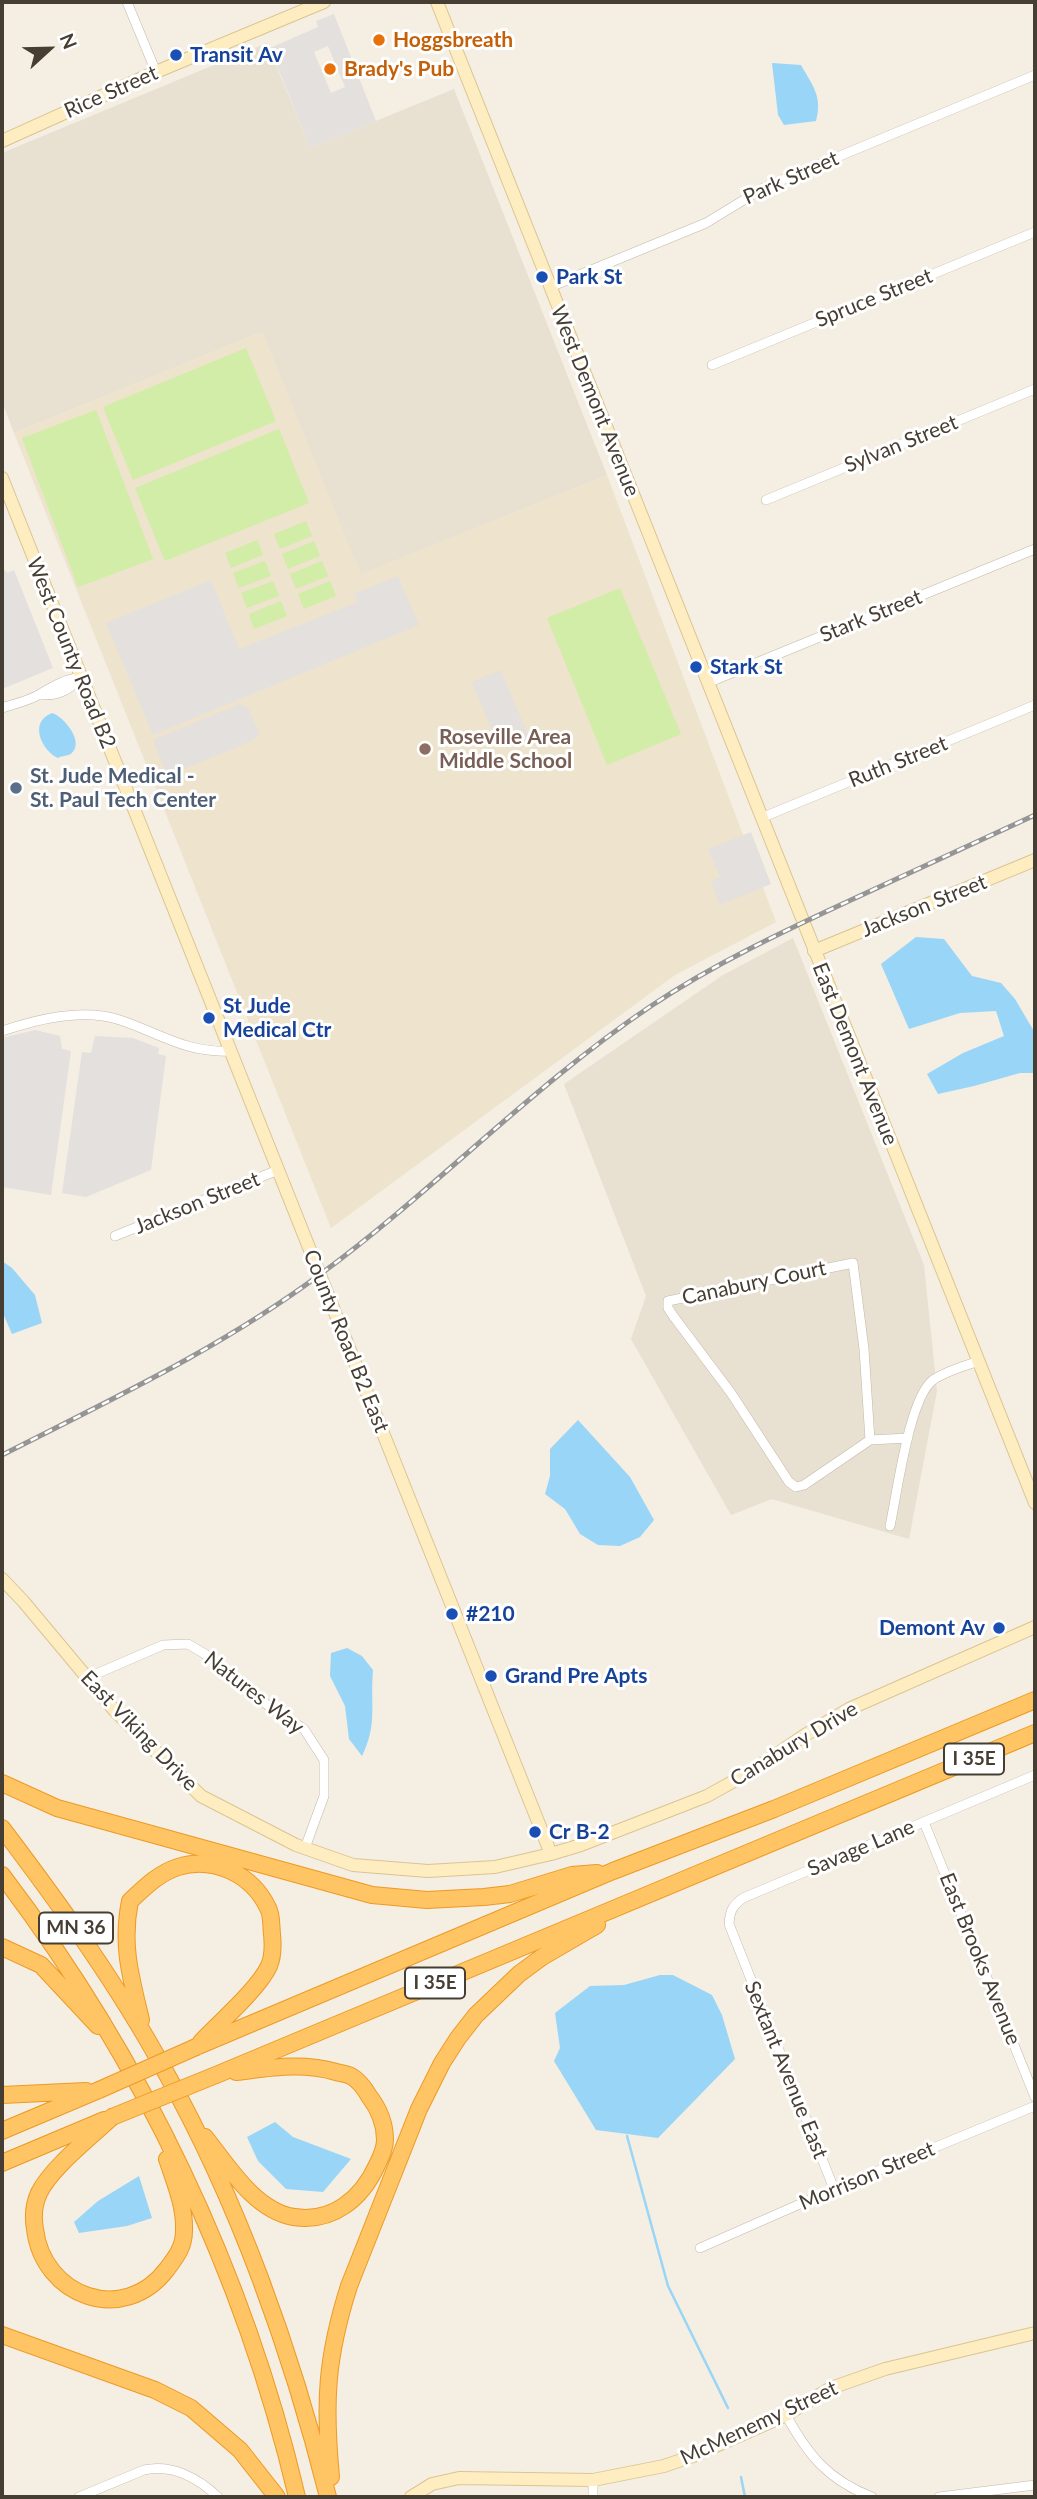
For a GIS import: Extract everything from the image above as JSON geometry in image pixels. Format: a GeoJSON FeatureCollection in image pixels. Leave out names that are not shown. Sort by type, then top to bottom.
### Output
{"type":"FeatureCollection","features":[{"type":"Feature","properties":{"kind":"highway","name":"I 35E"},"geometry":{"type":"LineString","coordinates":[[2,2130],[613,1871],[774,1809],[1035,1699]]}},
{"type":"Feature","properties":{"kind":"highway","name":"I 35E"},"geometry":{"type":"LineString","coordinates":[[2,2162],[1035,1733]]}},
{"type":"Feature","properties":{"kind":"highway"},"geometry":{"type":"LineString","coordinates":[[2,1783],[57,1808],[372,1895],[427,1900],[484,1897],[510,1894],[572,1875],[613,1871]]}},
{"type":"Feature","properties":{"kind":"highway","name":"MN 36"},"geometry":{"type":"LineString","coordinates":[[2,1828],[69,1918],[144,2033],[188,2116],[241,2234],[275,2323],[330,2497]]}},
{"type":"Feature","properties":{"kind":"highway"},"geometry":{"type":"LineString","coordinates":[[144,2033],[125,1940],[131,1901],[145,1887],[170,1871],[200,1863],[217,1864],[247,1881],[258,1893],[269,1909],[273,1943],[269,1965],[256,1986],[199,2045]]}},
{"type":"Feature","properties":{"kind":"highway","name":"MN 36"},"geometry":{"type":"LineString","coordinates":[[2,1875],[66,1963],[116,2044],[201,2210],[238,2304],[278,2424],[297,2497]]}},
{"type":"Feature","properties":{"kind":"highway"},"geometry":{"type":"LineString","coordinates":[[330,2497],[326,2411],[329,2370],[339,2319],[354,2274],[431,2084],[458,2038],[476,2015],[519,1974],[567,1941],[654,1892]]}},
{"type":"Feature","properties":{"kind":"highway"},"geometry":{"type":"LineString","coordinates":[[2,1947],[41,1965],[76,2005],[116,2044]]}},
{"type":"Feature","properties":{"kind":"highway"},"geometry":{"type":"LineString","coordinates":[[188,2116],[254,2195],[270,2207],[293,2217],[317,2217],[340,2210],[366,2186],[382,2155],[385,2141],[383,2119],[366,2091],[351,2076],[318,2067],[291,2066],[216,2075]]}},
{"type":"Feature","properties":{"kind":"highway"},"geometry":{"type":"LineString","coordinates":[[2,2095],[94,2091]]}},
{"type":"Feature","properties":{"kind":"highway"},"geometry":{"type":"LineString","coordinates":[[109,2119],[50,2176],[38,2194],[33,2217],[39,2252],[50,2271],[77,2293],[93,2298],[112,2299],[139,2293],[154,2284],[180,2252],[184,2217],[156,2120]]}},
{"type":"Feature","properties":{"kind":"highway"},"geometry":{"type":"LineString","coordinates":[[2,2335],[155,2390],[191,2408],[240,2450],[277,2497]]}},
{"type":"Feature","properties":{"kind":"street"},"geometry":{"type":"LineString","coordinates":[[127,2],[156,72]]}},
{"type":"Feature","properties":{"kind":"street","name":"Rice Street"},"geometry":{"type":"LineString","coordinates":[[6,138],[324,2]]}},
{"type":"Feature","properties":{"kind":"street","name":"West Demont Avenue"},"geometry":{"type":"LineString","coordinates":[[437,2],[676,605]]}},
{"type":"Feature","properties":{"kind":"street","name":"Park Street"},"geometry":{"type":"LineString","coordinates":[[551,286],[706,223],[765,187],[1035,75]]}},
{"type":"Feature","properties":{"kind":"street","name":"Spruce Street"},"geometry":{"type":"LineString","coordinates":[[712,365],[1035,232]]}},
{"type":"Feature","properties":{"kind":"street","name":"Sylvan Street"},"geometry":{"type":"LineString","coordinates":[[766,500],[1035,389]]}},
{"type":"Feature","properties":{"kind":"street","name":"West County Road B2"},"geometry":{"type":"LineString","coordinates":[[2,478],[141,828]]}},
{"type":"Feature","properties":{"kind":"street","name":"Stark Street"},"geometry":{"type":"LineString","coordinates":[[707,683],[1035,549]]}},
{"type":"Feature","properties":{"kind":"street","name":"East Demont Avenue"},"geometry":{"type":"LineString","coordinates":[[676,605],[1035,1503]]}},
{"type":"Feature","properties":{"kind":"street"},"geometry":{"type":"LineString","coordinates":[[2,708],[39,695],[48,687],[66,679],[81,677]]}},
{"type":"Feature","properties":{"kind":"street","name":"Ruth Street"},"geometry":{"type":"LineString","coordinates":[[761,818],[1035,705]]}},
{"type":"Feature","properties":{"kind":"street","name":"County Road B2 East"},"geometry":{"type":"LineString","coordinates":[[141,828],[551,1854]]}},
{"type":"Feature","properties":{"kind":"street","name":"Jackson Street"},"geometry":{"type":"LineString","coordinates":[[814,951],[1035,860]]}},
{"type":"Feature","properties":{"kind":"street"},"geometry":{"type":"LineString","coordinates":[[2,1031],[45,1019],[96,1016],[118,1019],[192,1049],[229,1051]]}},
{"type":"Feature","properties":{"kind":"street","name":"Jackson Street"},"geometry":{"type":"LineString","coordinates":[[115,1236],[278,1170]]}},
{"type":"Feature","properties":{"kind":"street","name":"Canabury Court"},"geometry":{"type":"LineString","coordinates":[[853,1263],[864,1349],[870,1440],[804,1485],[796,1487],[789,1482],[731,1393],[674,1317],[668,1308],[668,1301],[853,1263]]}},
{"type":"Feature","properties":{"kind":"street"},"geometry":{"type":"LineString","coordinates":[[890,1526],[908,1438],[921,1396],[931,1382],[979,1361]]}},
{"type":"Feature","properties":{"kind":"street"},"geometry":{"type":"LineString","coordinates":[[870,1440],[908,1438]]}},
{"type":"Feature","properties":{"kind":"street","name":"East Viking Drive"},"geometry":{"type":"LineString","coordinates":[[2,1578],[115,1712],[201,1796],[305,1848],[353,1865],[428,1871],[495,1867],[551,1854]]}},
{"type":"Feature","properties":{"kind":"street","name":"Canabury Drive"},"geometry":{"type":"LineString","coordinates":[[551,1854],[707,1796],[752,1771],[849,1709],[1035,1627]]}},
{"type":"Feature","properties":{"kind":"street","name":"Natures Way"},"geometry":{"type":"LineString","coordinates":[[87,1678],[163,1645],[188,1644],[205,1654],[270,1707],[304,1729],[324,1760],[324,1796],[305,1848]]}},
{"type":"Feature","properties":{"kind":"street","name":"Savage Lane"},"geometry":{"type":"LineString","coordinates":[[739,1951],[729,1924],[730,1911],[734,1904],[743,1898],[1035,1775]]}},
{"type":"Feature","properties":{"kind":"street","name":"East Brooks Avenue"},"geometry":{"type":"LineString","coordinates":[[924,1822],[1035,2097]]}},
{"type":"Feature","properties":{"kind":"street","name":"Sextant Avenue East"},"geometry":{"type":"LineString","coordinates":[[739,1951],[834,2189]]}},
{"type":"Feature","properties":{"kind":"street","name":"Morrison Street"},"geometry":{"type":"LineString","coordinates":[[700,2248],[1035,2106]]}},
{"type":"Feature","properties":{"kind":"street","name":"McMenemy Street"},"geometry":{"type":"LineString","coordinates":[[411,2497],[432,2484],[446,2480],[593,2480],[674,2463],[786,2415],[831,2388],[885,2369],[1035,2333]]}},
{"type":"Feature","properties":{"kind":"street"},"geometry":{"type":"LineString","coordinates":[[786,2415],[811,2455],[827,2472],[847,2487],[872,2497]]}},
{"type":"Feature","properties":{"kind":"street"},"geometry":{"type":"LineString","coordinates":[[79,2497],[155,2467],[181,2473],[208,2488],[218,2497]]}},
{"type":"Feature","properties":{"kind":"street"},"geometry":{"type":"LineString","coordinates":[[593,2480],[593,2497]]}},
{"type":"Feature","properties":{"kind":"street"},"geometry":{"type":"LineString","coordinates":[[939,2497],[1035,2485]]}},
{"type":"Feature","properties":{"kind":"shaded area"},"geometry":{"type":"Polygon","coordinates":[[[334,14],[376,121],[310,148],[270,48],[318,27],[316,21],[334,14]],[[328,46],[314,52],[331,93],[345,87],[328,46]]]}},
{"type":"Feature","properties":{"kind":"shaded area"},"geometry":{"type":"Polygon","coordinates":[[[267,43],[310,148],[454,89],[607,475],[360,575],[262,332],[14,433],[2,401],[2,153],[267,43]]]}},
{"type":"Feature","properties":{"kind":"shaded area","name":"Roseville Area Middle School"},"geometry":{"type":"Polygon","coordinates":[[[262,332],[361,574],[607,475],[776,922],[675,975],[331,1228],[14,433],[262,332]]]}},
{"type":"Feature","properties":{"kind":"shaded area"},"geometry":{"type":"Polygon","coordinates":[[[5,570],[7,573],[14,570],[53,668],[2,689],[2,572],[5,570]]]}},
{"type":"Feature","properties":{"kind":"shaded area"},"geometry":{"type":"Polygon","coordinates":[[[398,576],[419,625],[153,735],[106,623],[211,580],[239,649],[358,602],[354,594],[398,576]]]}},
{"type":"Feature","properties":{"kind":"shaded area"},"geometry":{"type":"Polygon","coordinates":[[[501,670],[530,740],[522,744],[506,742],[498,745],[472,682],[501,670]]]}},
{"type":"Feature","properties":{"kind":"shaded area"},"geometry":{"type":"Polygon","coordinates":[[[240,704],[248,708],[259,733],[256,739],[167,776],[153,740],[240,704]]]}},
{"type":"Feature","properties":{"kind":"shaded area"},"geometry":{"type":"Polygon","coordinates":[[[751,832],[771,884],[720,905],[711,881],[720,877],[708,849],[751,832]]]}},
{"type":"Feature","properties":{"kind":"shaded area"},"geometry":{"type":"Polygon","coordinates":[[[793,938],[924,1265],[937,1391],[909,1539],[772,1499],[731,1515],[631,1339],[646,1296],[564,1084],[723,975],[793,938]]]}},
{"type":"Feature","properties":{"kind":"shaded area"},"geometry":{"type":"Polygon","coordinates":[[[35,1030],[60,1036],[62,1049],[71,1051],[51,1195],[2,1187],[2,1038],[35,1030]]]}},
{"type":"Feature","properties":{"kind":"shaded area"},"geometry":{"type":"Polygon","coordinates":[[[95,1036],[133,1038],[159,1048],[158,1054],[166,1056],[151,1170],[86,1197],[62,1193],[82,1052],[91,1053],[95,1036]]]}},
{"type":"Feature","properties":{"kind":"green space"},"geometry":{"type":"Polygon","coordinates":[[[246,348],[276,421],[133,480],[103,407],[246,348]]]}},
{"type":"Feature","properties":{"kind":"green space"},"geometry":{"type":"Polygon","coordinates":[[[96,410],[153,559],[78,587],[22,438],[96,410]]]}},
{"type":"Feature","properties":{"kind":"green space"},"geometry":{"type":"Polygon","coordinates":[[[279,429],[309,503],[165,561],[135,488],[279,429]]]}},
{"type":"Feature","properties":{"kind":"green space"},"geometry":{"type":"Polygon","coordinates":[[[306,521],[312,536],[280,549],[274,534],[306,521]]]}},
{"type":"Feature","properties":{"kind":"green space"},"geometry":{"type":"Polygon","coordinates":[[[257,540],[263,555],[231,568],[225,553],[257,540]]]}},
{"type":"Feature","properties":{"kind":"green space"},"geometry":{"type":"Polygon","coordinates":[[[314,541],[320,556],[288,569],[282,554],[314,541]]]}},
{"type":"Feature","properties":{"kind":"green space"},"geometry":{"type":"Polygon","coordinates":[[[265,561],[271,576],[239,588],[233,573],[265,561]]]}},
{"type":"Feature","properties":{"kind":"green space"},"geometry":{"type":"Polygon","coordinates":[[[322,561],[328,576],[296,589],[290,574],[322,561]]]}},
{"type":"Feature","properties":{"kind":"green space"},"geometry":{"type":"Polygon","coordinates":[[[273,581],[279,596],[247,608],[241,593],[273,581]]]}},
{"type":"Feature","properties":{"kind":"green space"},"geometry":{"type":"Polygon","coordinates":[[[330,581],[336,596],[304,609],[298,594],[330,581]]]}},
{"type":"Feature","properties":{"kind":"green space"},"geometry":{"type":"Polygon","coordinates":[[[620,588],[681,734],[607,765],[547,618],[620,588]]]}},
{"type":"Feature","properties":{"kind":"green space"},"geometry":{"type":"Polygon","coordinates":[[[281,601],[287,616],[254,629],[249,614],[281,601]]]}},
{"type":"Feature","properties":{"kind":"water"},"geometry":{"type":"Polygon","coordinates":[[[772,63],[801,65],[817,98],[816,121],[784,125],[778,115],[772,63]]]}},
{"type":"Feature","properties":{"kind":"water"},"geometry":{"type":"Polygon","coordinates":[[[52,713],[68,725],[76,745],[69,755],[58,758],[43,743],[39,729],[45,717],[52,713]]]}},
{"type":"Feature","properties":{"kind":"water"},"geometry":{"type":"Polygon","coordinates":[[[916,937],[944,939],[972,976],[1001,983],[1015,999],[1035,1033],[1035,1073],[1020,1073],[938,1094],[927,1074],[963,1053],[1004,1036],[996,1011],[960,1013],[909,1029],[881,964],[916,937]]]}},
{"type":"Feature","properties":{"kind":"water"},"geometry":{"type":"Polygon","coordinates":[[[2,1261],[12,1268],[35,1295],[42,1323],[12,1334],[2,1311],[2,1261]]]}},
{"type":"Feature","properties":{"kind":"water"},"geometry":{"type":"Polygon","coordinates":[[[578,1420],[630,1477],[654,1520],[640,1537],[620,1546],[598,1545],[580,1534],[565,1509],[545,1494],[550,1476],[550,1449],[578,1420]]]}},
{"type":"Feature","properties":{"kind":"water"},"geometry":{"type":"Polygon","coordinates":[[[347,1648],[362,1656],[373,1670],[372,1724],[362,1756],[349,1739],[345,1706],[330,1676],[331,1653],[347,1648]]]}},
{"type":"Feature","properties":{"kind":"water"},"geometry":{"type":"Polygon","coordinates":[[[660,1975],[673,1975],[712,1995],[722,2015],[735,2059],[658,2138],[596,2130],[554,2061],[560,2048],[555,2013],[590,1986],[624,1985],[660,1975]]]}},
{"type":"Feature","properties":{"kind":"water"},"geometry":{"type":"Polygon","coordinates":[[[275,2122],[293,2137],[351,2159],[323,2192],[286,2189],[258,2161],[247,2137],[275,2122]]]}},
{"type":"Feature","properties":{"kind":"water"},"geometry":{"type":"Polygon","coordinates":[[[139,2176],[152,2218],[127,2226],[79,2233],[74,2222],[98,2201],[139,2176]]]}},
{"type":"Feature","properties":{"kind":"waterway"},"geometry":{"type":"LineString","coordinates":[[627,2136],[668,2286],[728,2408]]}},
{"type":"Feature","properties":{"kind":"waterway"},"geometry":{"type":"LineString","coordinates":[[741,2477],[745,2497]]}},
{"type":"Feature","properties":{"kind":"railway"},"geometry":{"type":"LineString","coordinates":[[2,1455],[166,1371],[284,1300],[364,1241],[566,1069],[675,991],[774,937],[1035,815]]}},
{"type":"Feature","properties":{"kind":"place","name":"Hoggsbreath"},"geometry":{"type":"Point","coordinates":[379,40]}},
{"type":"Feature","properties":{"kind":"place","name":"Transit Av"},"geometry":{"type":"Point","coordinates":[176,55]}},
{"type":"Feature","properties":{"kind":"place","name":"Brady's Pub"},"geometry":{"type":"Point","coordinates":[330,69]}},
{"type":"Feature","properties":{"kind":"place","name":"Park St"},"geometry":{"type":"Point","coordinates":[542,277]}},
{"type":"Feature","properties":{"kind":"place","name":"Stark St"},"geometry":{"type":"Point","coordinates":[696,667]}},
{"type":"Feature","properties":{"kind":"place","name":"Roseville Area Middle School"},"geometry":{"type":"Point","coordinates":[425,749]}},
{"type":"Feature","properties":{"kind":"place","name":"St. Jude Medical - St. Paul Tech Center"},"geometry":{"type":"Point","coordinates":[16,788]}},
{"type":"Feature","properties":{"kind":"place","name":"St Jude Medical Ctr"},"geometry":{"type":"Point","coordinates":[209,1018]}},
{"type":"Feature","properties":{"kind":"place","name":"#210"},"geometry":{"type":"Point","coordinates":[452,1614]}},
{"type":"Feature","properties":{"kind":"place","name":"Demont Av"},"geometry":{"type":"Point","coordinates":[999,1628]}},
{"type":"Feature","properties":{"kind":"place","name":"Grand Pre Apts"},"geometry":{"type":"Point","coordinates":[491,1676]}},
{"type":"Feature","properties":{"kind":"place","name":"Cr B-2"},"geometry":{"type":"Point","coordinates":[535,1832]}}]}
